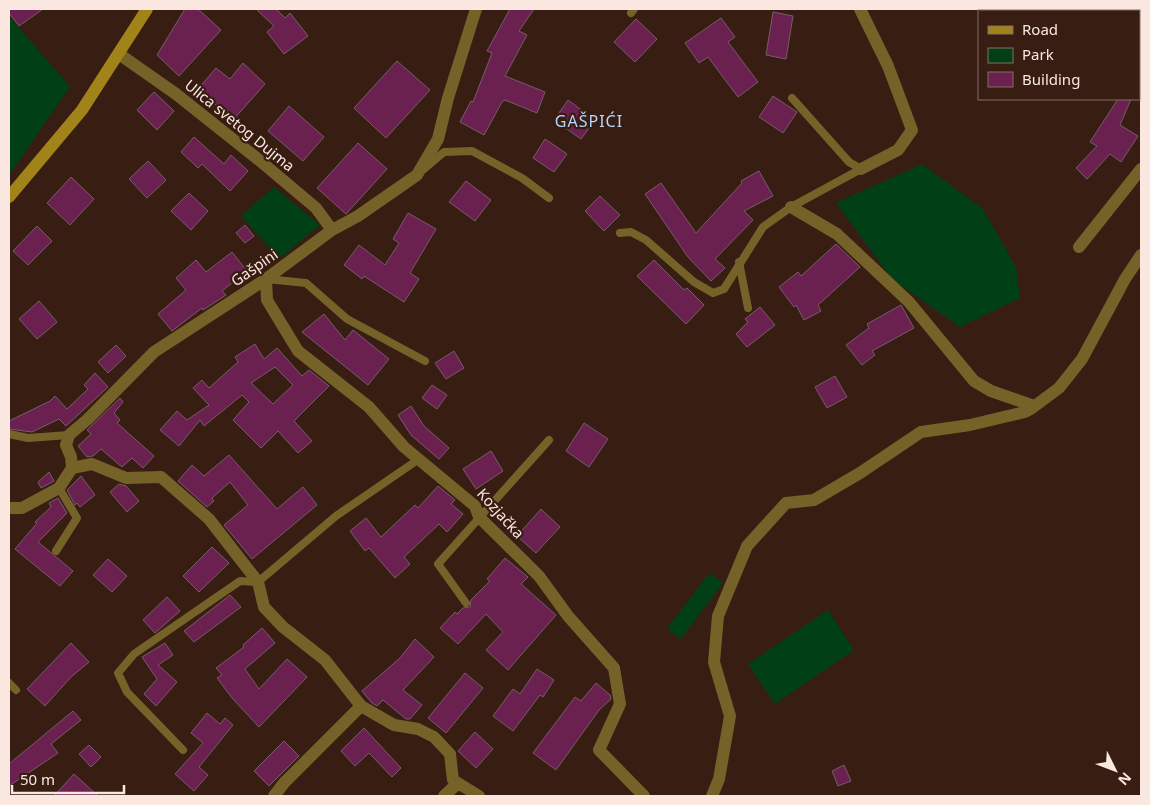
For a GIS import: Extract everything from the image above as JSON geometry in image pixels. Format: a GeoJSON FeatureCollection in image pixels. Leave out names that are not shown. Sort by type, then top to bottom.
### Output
{"type":"FeatureCollection","features":[{"type":"Feature","properties":{"kind":"street"},"geometry":{"type":"LineString","coordinates":[[9,197],[82,110],[120,54],[147,9]]}},
{"type":"Feature","properties":{"kind":"street","name":"Gašpini"},"geometry":{"type":"LineString","coordinates":[[69,435],[88,419],[154,352],[266,279],[332,230],[358,216],[417,175],[438,139],[448,98],[476,9]]}},
{"type":"Feature","properties":{"kind":"street"},"geometry":{"type":"LineString","coordinates":[[860,9],[888,66],[912,130],[898,150],[860,169]]}},
{"type":"Feature","properties":{"kind":"street","name":"Ulica svetog Dujma"},"geometry":{"type":"LineString","coordinates":[[120,54],[176,94],[260,160],[316,208],[332,230]]}},
{"type":"Feature","properties":{"kind":"street"},"geometry":{"type":"LineString","coordinates":[[1078,247],[1141,169]]}},
{"type":"Feature","properties":{"kind":"street"},"geometry":{"type":"LineString","coordinates":[[791,207],[837,234],[909,302],[974,381],[990,391],[1034,406]]}},
{"type":"Feature","properties":{"kind":"street"},"geometry":{"type":"LineString","coordinates":[[712,796],[719,779],[730,716],[714,662],[718,616],[747,546],[786,503],[814,500],[860,473],[921,432],[970,426],[1025,412],[1059,388],[1082,359],[1125,279],[1141,255]]}},
{"type":"Feature","properties":{"kind":"street","name":"Kozjačka"},"geometry":{"type":"LineString","coordinates":[[266,279],[267,300],[298,351],[369,407],[404,447],[475,506],[479,517],[539,576],[568,616],[614,668],[620,704],[599,750],[644,796]]}},
{"type":"Feature","properties":{"kind":"street"},"geometry":{"type":"LineString","coordinates":[[9,508],[22,508],[59,488],[72,468],[71,457],[66,445],[69,435]]}},
{"type":"Feature","properties":{"kind":"street"},"geometry":{"type":"LineString","coordinates":[[72,468],[92,464],[126,478],[161,477],[209,519],[258,582],[264,607],[283,627],[325,660],[361,706],[394,725],[418,729],[434,737],[450,754],[452,780],[479,796]]}},
{"type":"Feature","properties":{"kind":"street"},"geometry":{"type":"LineString","coordinates":[[274,796],[284,783],[361,706]]}},
{"type":"Feature","properties":{"kind":"street"},"geometry":{"type":"LineString","coordinates":[[444,796],[458,783]]}},
{"type":"Feature","properties":{"kind":"lane"},"geometry":{"type":"LineString","coordinates":[[620,233],[631,232],[646,240],[694,282],[712,294],[724,289],[739,262],[763,227],[791,207],[860,169],[849,162],[792,98]]}},
{"type":"Feature","properties":{"kind":"lane"},"geometry":{"type":"LineString","coordinates":[[417,175],[444,152],[472,151],[522,178],[549,198]]}},
{"type":"Feature","properties":{"kind":"lane"},"geometry":{"type":"LineString","coordinates":[[739,262],[748,308]]}},
{"type":"Feature","properties":{"kind":"lane"},"geometry":{"type":"LineString","coordinates":[[266,279],[306,283],[347,319],[425,361]]}},
{"type":"Feature","properties":{"kind":"lane"},"geometry":{"type":"LineString","coordinates":[[9,434],[28,438],[69,435]]}},
{"type":"Feature","properties":{"kind":"lane"},"geometry":{"type":"LineString","coordinates":[[466,603],[438,564],[549,440]]}},
{"type":"Feature","properties":{"kind":"lane"},"geometry":{"type":"LineString","coordinates":[[183,750],[127,692],[118,673],[134,654],[240,581],[258,582],[336,516],[419,459]]}},
{"type":"Feature","properties":{"kind":"lane"},"geometry":{"type":"LineString","coordinates":[[56,551],[77,518],[59,488]]}},
{"type":"Feature","properties":{"kind":"lane"},"geometry":{"type":"LineString","coordinates":[[9,683],[16,690]]}},
{"type":"Feature","properties":{"kind":"green space"},"geometry":{"type":"Polygon","coordinates":[[[9,16],[70,87],[9,175],[9,16]]]}},
{"type":"Feature","properties":{"kind":"green space"},"geometry":{"type":"Polygon","coordinates":[[[922,164],[983,209],[1016,267],[1020,298],[960,327],[892,279],[836,203],[922,164]]]}},
{"type":"Feature","properties":{"kind":"green space"},"geometry":{"type":"Polygon","coordinates":[[[274,187],[320,225],[279,259],[241,216],[274,187]]]}},
{"type":"Feature","properties":{"kind":"green space"},"geometry":{"type":"Polygon","coordinates":[[[709,573],[723,583],[681,639],[667,629],[709,573]]]}},
{"type":"Feature","properties":{"kind":"green space"},"geometry":{"type":"Polygon","coordinates":[[[828,610],[854,650],[775,704],[748,664],[828,610]]]}},
{"type":"Feature","properties":{"kind":"building"},"geometry":{"type":"Polygon","coordinates":[[[9,9],[43,9],[19,26],[9,13],[9,9]]]}},
{"type":"Feature","properties":{"kind":"building"},"geometry":{"type":"Polygon","coordinates":[[[185,9],[198,9],[221,30],[179,76],[157,55],[185,9]]]}},
{"type":"Feature","properties":{"kind":"building"},"geometry":{"type":"Polygon","coordinates":[[[256,9],[276,9],[285,18],[290,13],[308,36],[284,54],[267,32],[274,26],[256,9]]]}},
{"type":"Feature","properties":{"kind":"building"},"geometry":{"type":"Polygon","coordinates":[[[510,9],[534,9],[519,31],[527,35],[505,76],[545,92],[537,113],[505,100],[502,102],[484,135],[460,122],[471,101],[473,102],[492,53],[487,51],[510,9]]]}},
{"type":"Feature","properties":{"kind":"building"},"geometry":{"type":"Polygon","coordinates":[[[773,12],[793,16],[786,59],[766,55],[773,12]]]}},
{"type":"Feature","properties":{"kind":"building"},"geometry":{"type":"Polygon","coordinates":[[[721,18],[735,37],[728,42],[758,82],[738,97],[708,57],[699,63],[685,43],[721,18]]]}},
{"type":"Feature","properties":{"kind":"building"},"geometry":{"type":"Polygon","coordinates":[[[636,19],[657,39],[635,62],[614,42],[636,19]]]}},
{"type":"Feature","properties":{"kind":"building"},"geometry":{"type":"Polygon","coordinates":[[[397,61],[430,90],[386,138],[354,108],[397,61]]]}},
{"type":"Feature","properties":{"kind":"building"},"geometry":{"type":"Polygon","coordinates":[[[243,63],[265,84],[233,120],[198,89],[216,68],[230,79],[243,63]]]}},
{"type":"Feature","properties":{"kind":"building"},"geometry":{"type":"Polygon","coordinates":[[[154,92],[174,111],[157,130],[137,110],[154,92]]]}},
{"type":"Feature","properties":{"kind":"building"},"geometry":{"type":"Polygon","coordinates":[[[773,96],[797,112],[783,133],[759,117],[773,96]]]}},
{"type":"Feature","properties":{"kind":"building"},"geometry":{"type":"Polygon","coordinates":[[[568,100],[595,120],[581,139],[554,120],[568,100]]]}},
{"type":"Feature","properties":{"kind":"building"},"geometry":{"type":"Polygon","coordinates":[[[1117,100],[1131,100],[1120,125],[1138,136],[1121,162],[1110,154],[1087,179],[1076,168],[1097,146],[1090,142],[1117,100]]]}},
{"type":"Feature","properties":{"kind":"building"},"geometry":{"type":"Polygon","coordinates":[[[289,106],[324,137],[303,161],[268,131],[289,106]]]}},
{"type":"Feature","properties":{"kind":"building"},"geometry":{"type":"Polygon","coordinates":[[[194,137],[224,164],[231,155],[248,171],[230,191],[202,164],[198,168],[181,152],[194,137]]]}},
{"type":"Feature","properties":{"kind":"building"},"geometry":{"type":"Polygon","coordinates":[[[545,139],[567,154],[554,172],[533,158],[545,139]]]}},
{"type":"Feature","properties":{"kind":"building"},"geometry":{"type":"Polygon","coordinates":[[[358,143],[387,169],[346,214],[317,188],[358,143]]]}},
{"type":"Feature","properties":{"kind":"building"},"geometry":{"type":"Polygon","coordinates":[[[148,161],[166,180],[147,198],[129,179],[148,161]]]}},
{"type":"Feature","properties":{"kind":"building"},"geometry":{"type":"Polygon","coordinates":[[[759,171],[773,196],[744,211],[753,220],[715,259],[725,268],[711,281],[688,257],[645,194],[661,183],[696,233],[742,183],[741,181],[759,171]]]}},
{"type":"Feature","properties":{"kind":"building"},"geometry":{"type":"Polygon","coordinates":[[[71,177],[94,199],[70,225],[47,203],[71,177]]]}},
{"type":"Feature","properties":{"kind":"building"},"geometry":{"type":"Polygon","coordinates":[[[466,181],[491,200],[475,221],[449,202],[466,181]]]}},
{"type":"Feature","properties":{"kind":"building"},"geometry":{"type":"Polygon","coordinates":[[[189,193],[208,211],[191,230],[171,211],[189,193]]]}},
{"type":"Feature","properties":{"kind":"building"},"geometry":{"type":"Polygon","coordinates":[[[600,196],[620,215],[604,231],[585,211],[600,196]]]}},
{"type":"Feature","properties":{"kind":"building"},"geometry":{"type":"Polygon","coordinates":[[[408,213],[436,229],[410,273],[419,279],[404,302],[364,276],[362,279],[344,265],[359,245],[385,265],[399,243],[393,239],[408,213]]]}},
{"type":"Feature","properties":{"kind":"building"},"geometry":{"type":"Polygon","coordinates":[[[245,225],[254,236],[245,243],[236,233],[245,225]]]}},
{"type":"Feature","properties":{"kind":"building"},"geometry":{"type":"Polygon","coordinates":[[[37,226],[52,241],[28,265],[13,251],[37,226]]]}},
{"type":"Feature","properties":{"kind":"building"},"geometry":{"type":"Polygon","coordinates":[[[836,244],[860,267],[818,305],[821,311],[804,320],[796,305],[794,307],[779,287],[798,272],[801,276],[836,244]]]}},
{"type":"Feature","properties":{"kind":"building"},"geometry":{"type":"Polygon","coordinates":[[[232,252],[247,271],[222,291],[226,295],[203,310],[202,308],[172,331],[158,314],[186,290],[176,278],[196,260],[206,272],[232,252]]]}},
{"type":"Feature","properties":{"kind":"building"},"geometry":{"type":"Polygon","coordinates":[[[654,260],[684,290],[687,288],[704,305],[686,324],[637,276],[654,260]]]}},
{"type":"Feature","properties":{"kind":"building"},"geometry":{"type":"Polygon","coordinates":[[[39,301],[57,322],[37,339],[19,319],[39,301]]]}},
{"type":"Feature","properties":{"kind":"building"},"geometry":{"type":"Polygon","coordinates":[[[901,305],[914,328],[872,351],[875,355],[862,365],[846,345],[869,328],[867,324],[901,305]]]}},
{"type":"Feature","properties":{"kind":"building"},"geometry":{"type":"Polygon","coordinates":[[[760,307],[775,325],[747,347],[736,334],[748,322],[745,319],[760,307]]]}},
{"type":"Feature","properties":{"kind":"building"},"geometry":{"type":"Polygon","coordinates":[[[324,314],[345,340],[353,330],[389,359],[368,385],[302,332],[324,314]]]}},
{"type":"Feature","properties":{"kind":"building"},"geometry":{"type":"Polygon","coordinates":[[[255,344],[264,359],[277,348],[302,376],[309,370],[329,386],[294,421],[312,441],[298,453],[278,431],[261,448],[233,420],[249,402],[242,395],[204,426],[200,420],[179,446],[160,430],[177,411],[187,420],[209,405],[193,388],[202,380],[209,388],[238,362],[235,357],[255,344]],[[275,367],[251,383],[273,404],[293,385],[275,367]]]}},
{"type":"Feature","properties":{"kind":"building"},"geometry":{"type":"Polygon","coordinates":[[[116,345],[126,356],[108,373],[98,362],[116,345]]]}},
{"type":"Feature","properties":{"kind":"building"},"geometry":{"type":"Polygon","coordinates":[[[454,351],[464,368],[446,379],[435,363],[454,351]]]}},
{"type":"Feature","properties":{"kind":"building"},"geometry":{"type":"Polygon","coordinates":[[[95,373],[108,387],[66,426],[59,419],[32,432],[9,429],[9,421],[50,401],[55,396],[67,409],[88,389],[84,385],[95,373]]]}},
{"type":"Feature","properties":{"kind":"building"},"geometry":{"type":"Polygon","coordinates":[[[835,376],[847,397],[827,408],[815,387],[835,376]]]}},
{"type":"Feature","properties":{"kind":"building"},"geometry":{"type":"Polygon","coordinates":[[[432,385],[447,395],[437,409],[422,398],[432,385]]]}},
{"type":"Feature","properties":{"kind":"building"},"geometry":{"type":"Polygon","coordinates":[[[120,398],[123,402],[114,413],[120,420],[117,423],[154,456],[143,468],[132,458],[122,467],[101,449],[93,456],[87,457],[78,446],[91,434],[87,430],[120,398]]]}},
{"type":"Feature","properties":{"kind":"building"},"geometry":{"type":"Polygon","coordinates":[[[411,406],[424,426],[449,448],[439,459],[411,435],[398,415],[411,406]]]}},
{"type":"Feature","properties":{"kind":"building"},"geometry":{"type":"Polygon","coordinates":[[[584,423],[608,439],[589,467],[566,451],[584,423]]]}},
{"type":"Feature","properties":{"kind":"building"},"geometry":{"type":"Polygon","coordinates":[[[491,451],[503,471],[476,489],[463,469],[491,451]]]}},
{"type":"Feature","properties":{"kind":"building"},"geometry":{"type":"Polygon","coordinates":[[[229,455],[277,509],[303,487],[317,505],[252,559],[224,525],[248,505],[230,482],[212,498],[214,501],[207,507],[178,481],[192,465],[204,476],[229,455]]]}},
{"type":"Feature","properties":{"kind":"building"},"geometry":{"type":"Polygon","coordinates":[[[49,472],[54,481],[41,488],[38,482],[49,472]]]}},
{"type":"Feature","properties":{"kind":"building"},"geometry":{"type":"Polygon","coordinates":[[[81,476],[95,495],[80,507],[77,503],[75,505],[67,490],[81,476]]]}},
{"type":"Feature","properties":{"kind":"building"},"geometry":{"type":"Polygon","coordinates":[[[119,484],[126,486],[139,501],[127,512],[110,492],[119,484]]]}},
{"type":"Feature","properties":{"kind":"building"},"geometry":{"type":"Polygon","coordinates":[[[438,486],[455,500],[451,504],[463,514],[447,532],[439,524],[404,557],[410,564],[395,578],[369,548],[365,551],[350,531],[366,518],[381,537],[415,505],[418,508],[438,486]]]}},
{"type":"Feature","properties":{"kind":"building"},"geometry":{"type":"Polygon","coordinates":[[[58,498],[67,513],[38,542],[73,571],[60,586],[15,549],[37,523],[35,522],[51,507],[49,503],[58,498]]]}},
{"type":"Feature","properties":{"kind":"building"},"geometry":{"type":"Polygon","coordinates":[[[541,509],[560,527],[536,553],[517,536],[541,509]]]}},
{"type":"Feature","properties":{"kind":"building"},"geometry":{"type":"Polygon","coordinates":[[[212,547],[229,563],[199,592],[183,576],[212,547]]]}},
{"type":"Feature","properties":{"kind":"building"},"geometry":{"type":"Polygon","coordinates":[[[505,558],[528,577],[521,584],[556,615],[508,670],[486,650],[503,632],[486,614],[458,644],[440,628],[455,612],[457,614],[463,608],[470,607],[471,600],[490,581],[487,579],[505,558]]]}},
{"type":"Feature","properties":{"kind":"building"},"geometry":{"type":"Polygon","coordinates":[[[108,559],[127,576],[112,592],[93,575],[108,559]]]}},
{"type":"Feature","properties":{"kind":"building"},"geometry":{"type":"Polygon","coordinates":[[[230,595],[241,607],[194,642],[184,631],[230,595]]]}},
{"type":"Feature","properties":{"kind":"building"},"geometry":{"type":"Polygon","coordinates":[[[167,597],[180,611],[155,633],[143,620],[167,597]]]}},
{"type":"Feature","properties":{"kind":"building"},"geometry":{"type":"Polygon","coordinates":[[[262,628],[275,643],[245,669],[259,689],[287,659],[307,677],[259,727],[232,698],[217,678],[222,675],[216,668],[244,647],[243,645],[262,628]]]}},
{"type":"Feature","properties":{"kind":"building"},"geometry":{"type":"Polygon","coordinates":[[[415,639],[434,657],[403,690],[422,705],[410,719],[406,719],[383,700],[377,706],[372,703],[362,691],[400,658],[415,639]]]}},
{"type":"Feature","properties":{"kind":"building"},"geometry":{"type":"Polygon","coordinates":[[[71,643],[89,662],[71,677],[45,706],[27,689],[71,643]]]}},
{"type":"Feature","properties":{"kind":"building"},"geometry":{"type":"Polygon","coordinates":[[[165,643],[173,655],[158,665],[177,682],[156,706],[144,694],[157,679],[142,657],[165,643]]]}},
{"type":"Feature","properties":{"kind":"building"},"geometry":{"type":"Polygon","coordinates":[[[537,669],[554,680],[543,697],[540,695],[513,731],[493,716],[513,689],[520,694],[537,669]]]}},
{"type":"Feature","properties":{"kind":"building"},"geometry":{"type":"Polygon","coordinates":[[[465,673],[483,688],[446,733],[428,718],[465,673]]]}},
{"type":"Feature","properties":{"kind":"building"},"geometry":{"type":"Polygon","coordinates":[[[596,683],[610,695],[611,699],[599,710],[556,770],[533,753],[575,697],[581,701],[596,683]]]}},
{"type":"Feature","properties":{"kind":"building"},"geometry":{"type":"Polygon","coordinates":[[[73,711],[81,720],[51,744],[58,753],[9,786],[9,764],[73,711]]]}},
{"type":"Feature","properties":{"kind":"building"},"geometry":{"type":"Polygon","coordinates":[[[207,713],[220,724],[225,718],[233,725],[199,767],[208,775],[194,791],[175,774],[203,743],[191,733],[207,713]]]}},
{"type":"Feature","properties":{"kind":"building"},"geometry":{"type":"Polygon","coordinates":[[[364,728],[401,768],[392,777],[369,753],[355,766],[341,751],[364,728]]]}},
{"type":"Feature","properties":{"kind":"building"},"geometry":{"type":"Polygon","coordinates":[[[475,732],[493,749],[476,768],[458,751],[475,732]]]}},
{"type":"Feature","properties":{"kind":"building"},"geometry":{"type":"Polygon","coordinates":[[[284,741],[299,756],[269,786],[254,771],[284,741]]]}},
{"type":"Feature","properties":{"kind":"building"},"geometry":{"type":"Polygon","coordinates":[[[89,745],[101,757],[91,767],[79,754],[89,745]]]}},
{"type":"Feature","properties":{"kind":"building"},"geometry":{"type":"Polygon","coordinates":[[[844,765],[851,781],[838,786],[832,771],[844,765]]]}},
{"type":"Feature","properties":{"kind":"building"},"geometry":{"type":"Polygon","coordinates":[[[74,774],[98,796],[54,796],[74,774]]]}},
{"type":"Feature","properties":{"kind":"district","name":"GAŠPIĆI"},"geometry":{"type":"Point","coordinates":[589,121]}}]}
